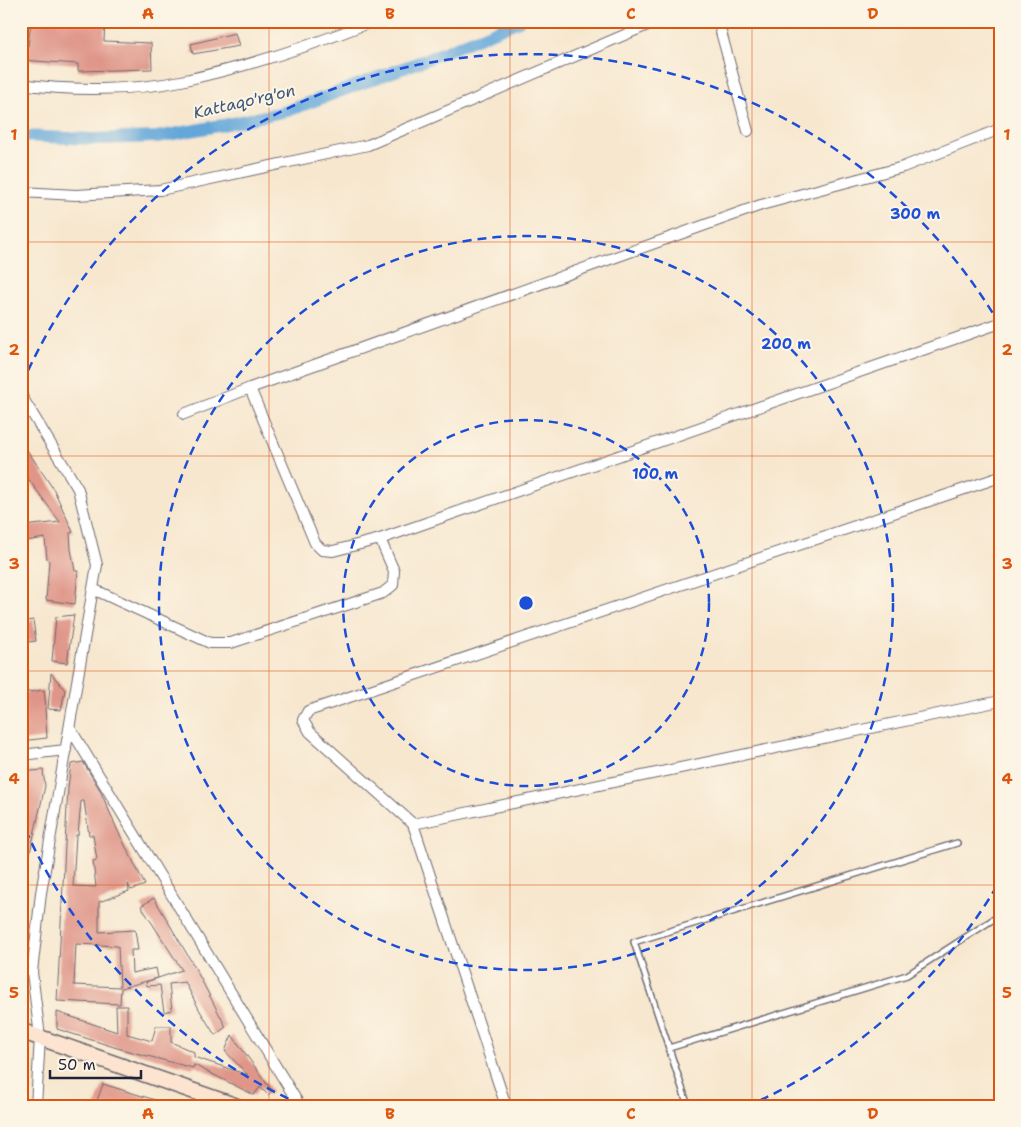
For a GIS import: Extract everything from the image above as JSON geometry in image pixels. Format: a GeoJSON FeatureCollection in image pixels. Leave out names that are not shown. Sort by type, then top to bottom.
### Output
{"type":"FeatureCollection","features":[{"type":"Feature","properties":{"kind":"street"},"geometry":{"type":"LineString","coordinates":[[21,84],[50,88],[111,88],[179,81],[270,58],[325,40],[373,21]]}},
{"type":"Feature","properties":{"kind":"street"},"geometry":{"type":"LineString","coordinates":[[21,192],[76,196],[160,190],[368,145],[656,21]]}},
{"type":"Feature","properties":{"kind":"street"},"geometry":{"type":"LineString","coordinates":[[718,21],[748,131]]}},
{"type":"Feature","properties":{"kind":"street"},"geometry":{"type":"LineString","coordinates":[[184,414],[250,388],[761,205],[903,167],[1000,130]]}},
{"type":"Feature","properties":{"kind":"street"},"geometry":{"type":"LineString","coordinates":[[250,388],[315,543],[322,550],[333,551],[380,539],[1000,323]]}},
{"type":"Feature","properties":{"kind":"street"},"geometry":{"type":"LineString","coordinates":[[21,395],[78,489],[97,565],[41,893],[32,972],[40,1037],[36,1106]]}},
{"type":"Feature","properties":{"kind":"street"},"geometry":{"type":"LineString","coordinates":[[506,1106],[413,824],[310,732],[303,720],[308,711],[1000,477]]}},
{"type":"Feature","properties":{"kind":"street"},"geometry":{"type":"LineString","coordinates":[[93,589],[210,643],[231,643],[383,593],[393,584],[394,571],[380,539]]}},
{"type":"Feature","properties":{"kind":"street"},"geometry":{"type":"LineString","coordinates":[[413,824],[1000,701]]}},
{"type":"Feature","properties":{"kind":"street"},"geometry":{"type":"LineString","coordinates":[[70,728],[300,1106]]}},
{"type":"Feature","properties":{"kind":"street"},"geometry":{"type":"LineString","coordinates":[[21,755],[66,750]]}},
{"type":"Feature","properties":{"kind":"street"},"geometry":{"type":"LineString","coordinates":[[21,1031],[236,1106]]}},
{"type":"Feature","properties":{"kind":"lane"},"geometry":{"type":"LineString","coordinates":[[688,1106],[634,942],[957,843]]}},
{"type":"Feature","properties":{"kind":"lane"},"geometry":{"type":"LineString","coordinates":[[669,1048],[907,975],[1000,915]]}},
{"type":"Feature","properties":{"kind":"building"},"geometry":{"type":"Polygon","coordinates":[[[31,21],[105,21],[104,41],[151,43],[152,69],[78,71],[78,64],[21,60],[21,45],[28,46],[31,21]]]}},
{"type":"Feature","properties":{"kind":"building"},"geometry":{"type":"Polygon","coordinates":[[[235,33],[239,46],[193,54],[191,44],[235,33]]]}},
{"type":"Feature","properties":{"kind":"building"},"geometry":{"type":"Polygon","coordinates":[[[21,441],[54,490],[73,532],[70,533],[71,549],[75,571],[78,571],[75,604],[46,600],[49,561],[47,559],[45,538],[26,541],[23,526],[60,522],[21,469],[21,441]]]}},
{"type":"Feature","properties":{"kind":"building"},"geometry":{"type":"Polygon","coordinates":[[[74,615],[67,663],[52,661],[56,617],[74,615]]]}},
{"type":"Feature","properties":{"kind":"building"},"geometry":{"type":"Polygon","coordinates":[[[33,620],[36,641],[21,643],[21,622],[33,620]]]}},
{"type":"Feature","properties":{"kind":"building"},"geometry":{"type":"Polygon","coordinates":[[[51,673],[65,690],[61,710],[48,709],[51,673]]]}},
{"type":"Feature","properties":{"kind":"building"},"geometry":{"type":"Polygon","coordinates":[[[44,690],[47,738],[21,741],[21,693],[44,690]]]}},
{"type":"Feature","properties":{"kind":"building"},"geometry":{"type":"Polygon","coordinates":[[[83,762],[100,790],[145,885],[131,890],[128,884],[129,891],[99,902],[99,932],[135,930],[138,950],[131,950],[132,973],[156,968],[158,978],[121,988],[120,1004],[57,1001],[68,787],[71,764],[83,762]],[[81,801],[78,835],[76,835],[73,886],[96,887],[93,861],[97,860],[93,835],[89,835],[84,801],[81,801]],[[76,944],[74,985],[120,987],[118,946],[76,944]]]}},
{"type":"Feature","properties":{"kind":"building"},"geometry":{"type":"Polygon","coordinates":[[[43,770],[45,786],[25,875],[21,875],[21,808],[24,791],[21,791],[21,772],[43,770]]]}},
{"type":"Feature","properties":{"kind":"building"},"geometry":{"type":"Polygon","coordinates":[[[154,898],[194,966],[226,1027],[215,1035],[185,982],[169,984],[172,1010],[164,1012],[160,985],[147,986],[146,982],[182,970],[141,906],[154,898]]]}},
{"type":"Feature","properties":{"kind":"building"},"geometry":{"type":"Polygon","coordinates":[[[116,1006],[127,1006],[127,1034],[152,1041],[156,1026],[171,1026],[171,1042],[194,1052],[194,1057],[248,1075],[225,1051],[232,1035],[272,1091],[268,1095],[260,1087],[254,1095],[194,1065],[193,1068],[117,1048],[57,1029],[57,1012],[117,1032],[116,1006]]]}},
{"type":"Feature","properties":{"kind":"building"},"geometry":{"type":"Polygon","coordinates":[[[103,1084],[165,1103],[165,1106],[95,1106],[103,1084]]]}},
{"type":"Feature","properties":{"kind":"waterway","name":"Kattaqo'rg'on"},"geometry":{"type":"LineString","coordinates":[[21,136],[93,139],[157,137],[287,111],[425,60],[519,21]]}}]}
